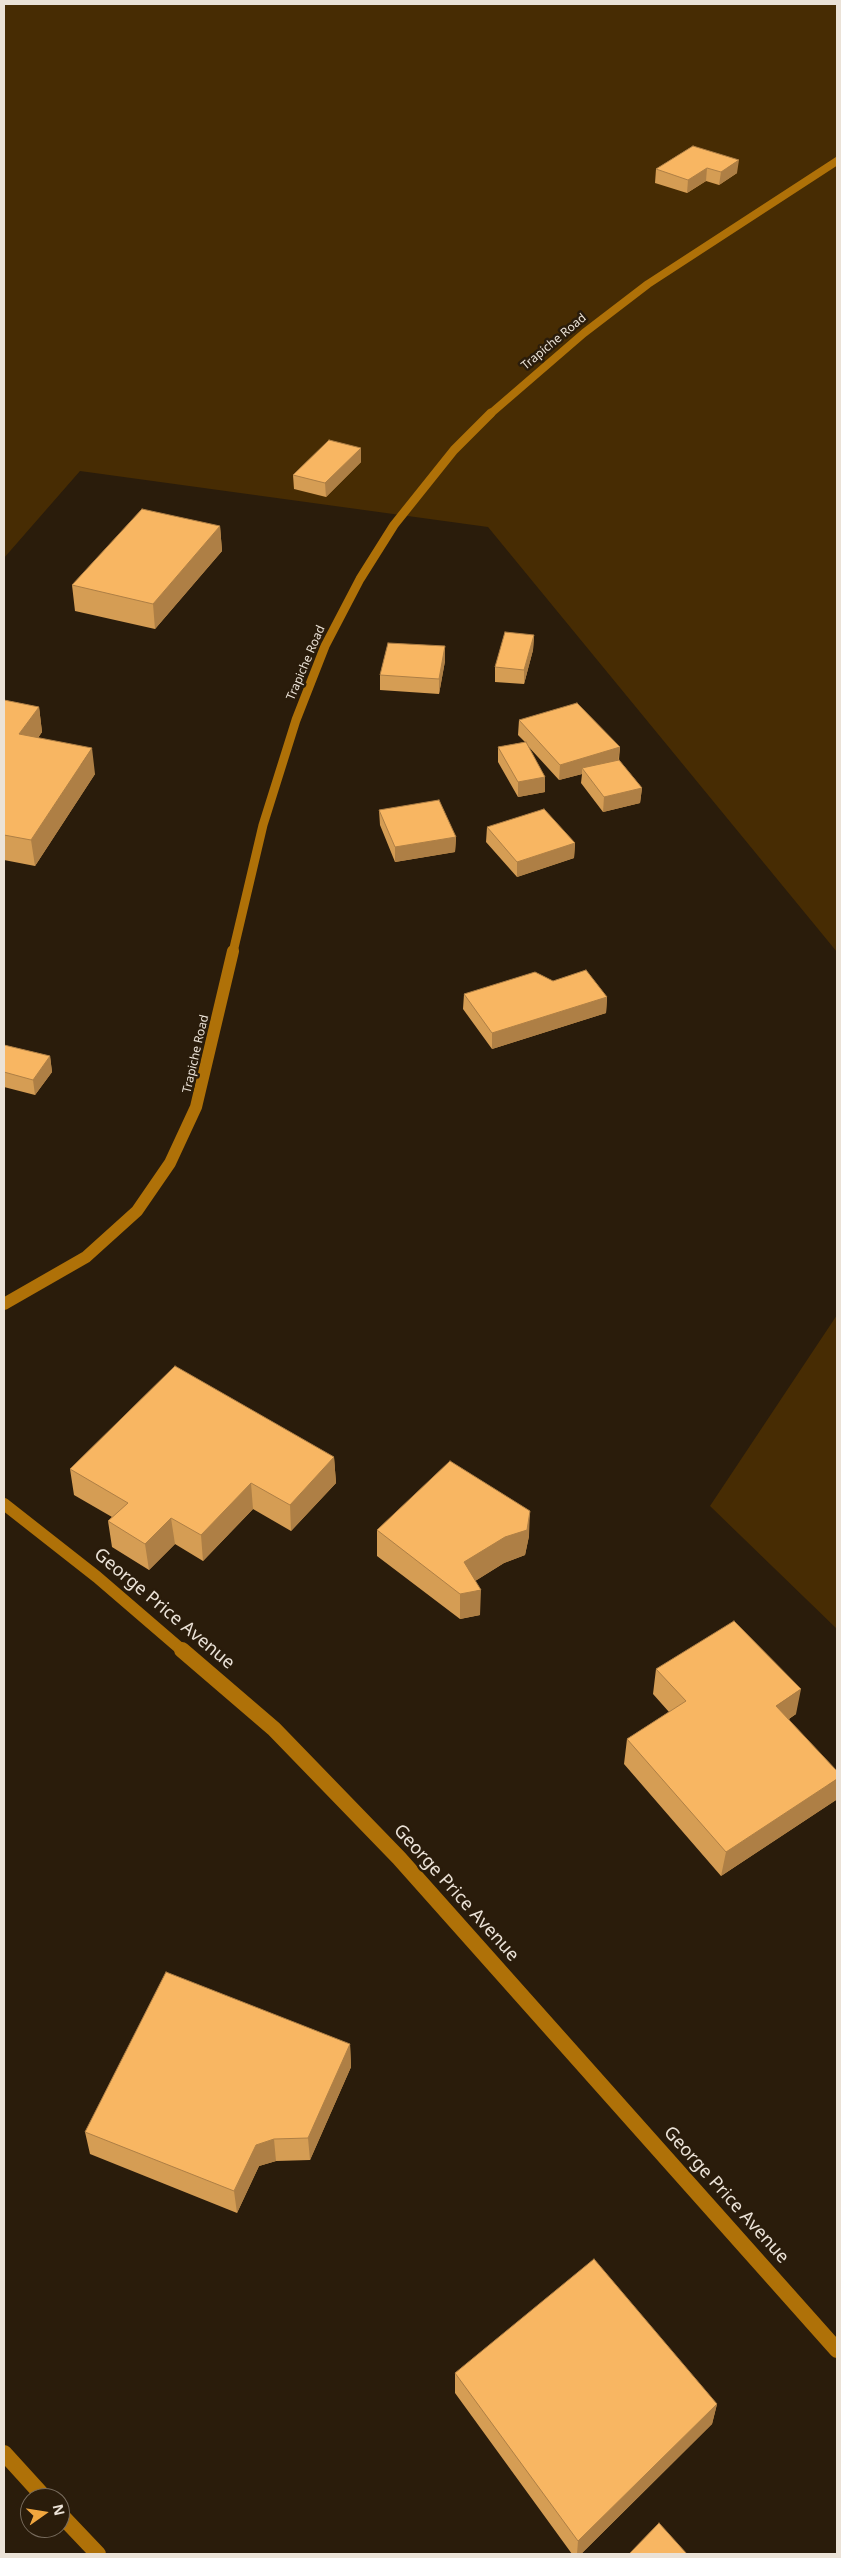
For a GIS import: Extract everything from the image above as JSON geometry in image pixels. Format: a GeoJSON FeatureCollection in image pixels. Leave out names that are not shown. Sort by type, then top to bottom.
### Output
{"type":"FeatureCollection","features":[{"type":"Feature","properties":{"kind":"street","name":"Trapiche Road"},"geometry":{"type":"LineString","coordinates":[[4,1304],[86,1257],[137,1212],[170,1163],[196,1107],[263,824],[296,720],[325,646],[360,579],[394,525],[454,450],[505,400],[584,333],[648,284],[837,161]]}},
{"type":"Feature","properties":{"kind":"street","name":"George Price Avenue"},"geometry":{"type":"LineString","coordinates":[[4,1504],[97,1578],[274,1729],[399,1858],[837,2350]]}},
{"type":"Feature","properties":{"kind":"street"},"geometry":{"type":"LineString","coordinates":[[4,2453],[36,2488]]}},
{"type":"Feature","properties":{"kind":"street"},"geometry":{"type":"LineString","coordinates":[[70,2525],[98,2554]]}},
{"type":"Feature","properties":{"kind":"shaded area"},"geometry":{"type":"Polygon","coordinates":[[[4,4],[837,4],[837,952],[488,527],[80,471],[4,558],[4,4]]]}},
{"type":"Feature","properties":{"kind":"shaded area"},"geometry":{"type":"Polygon","coordinates":[[[837,1315],[837,1629],[710,1506],[837,1315]]]}},
{"type":"Feature","properties":{"kind":"building"},"geometry":{"type":"Polygon","coordinates":[[[693,146],[739,160],[721,172],[707,168],[688,180],[656,169],[693,146]]]}},
{"type":"Feature","properties":{"kind":"building"},"geometry":{"type":"Polygon","coordinates":[[[329,440],[361,448],[325,483],[293,475],[329,440]]]}},
{"type":"Feature","properties":{"kind":"building"},"geometry":{"type":"Polygon","coordinates":[[[142,509],[220,526],[153,604],[72,585],[142,509]]]}},
{"type":"Feature","properties":{"kind":"building"},"geometry":{"type":"Polygon","coordinates":[[[505,632],[534,635],[524,670],[495,667],[505,632]]]}},
{"type":"Feature","properties":{"kind":"building"},"geometry":{"type":"Polygon","coordinates":[[[388,643],[445,646],[439,679],[380,675],[388,643]]]}},
{"type":"Feature","properties":{"kind":"building"},"geometry":{"type":"Polygon","coordinates":[[[4,700],[39,707],[19,734],[92,748],[31,840],[4,835],[4,700]]]}},
{"type":"Feature","properties":{"kind":"building"},"geometry":{"type":"Polygon","coordinates":[[[577,703],[620,747],[560,765],[519,720],[577,703]]]}},
{"type":"Feature","properties":{"kind":"building"},"geometry":{"type":"Polygon","coordinates":[[[526,742],[545,777],[518,782],[498,747],[526,742]]]}},
{"type":"Feature","properties":{"kind":"building"},"geometry":{"type":"Polygon","coordinates":[[[619,760],[642,788],[604,797],[582,768],[619,760]]]}},
{"type":"Feature","properties":{"kind":"building"},"geometry":{"type":"Polygon","coordinates":[[[439,800],[456,837],[395,847],[379,810],[439,800]]]}},
{"type":"Feature","properties":{"kind":"building"},"geometry":{"type":"Polygon","coordinates":[[[544,809],[575,843],[517,862],[487,827],[544,809]]]}},
{"type":"Feature","properties":{"kind":"building"},"geometry":{"type":"Polygon","coordinates":[[[586,970],[607,997],[492,1033],[464,994],[535,972],[553,981],[586,970]]]}},
{"type":"Feature","properties":{"kind":"building"},"geometry":{"type":"Polygon","coordinates":[[[4,1045],[50,1056],[33,1080],[4,1072],[4,1045]]]}},
{"type":"Feature","properties":{"kind":"building"},"geometry":{"type":"Polygon","coordinates":[[[175,1366],[334,1457],[290,1505],[251,1483],[201,1535],[171,1518],[145,1544],[108,1521],[128,1503],[70,1469],[175,1366]]]}},
{"type":"Feature","properties":{"kind":"building"},"geometry":{"type":"Polygon","coordinates":[[[450,1461],[530,1511],[527,1530],[505,1537],[464,1562],[481,1590],[460,1594],[377,1530],[450,1461]]]}},
{"type":"Feature","properties":{"kind":"building"},"geometry":{"type":"Polygon","coordinates":[[[734,1621],[801,1689],[776,1706],[837,1771],[837,1779],[726,1852],[627,1739],[686,1701],[656,1669],[734,1621]]]}},
{"type":"Feature","properties":{"kind":"building"},"geometry":{"type":"Polygon","coordinates":[[[166,1972],[350,2044],[308,2138],[274,2139],[256,2145],[234,2191],[85,2132],[166,1972]]]}},
{"type":"Feature","properties":{"kind":"building"},"geometry":{"type":"Polygon","coordinates":[[[594,2259],[717,2404],[578,2541],[455,2373],[594,2259]]]}},
{"type":"Feature","properties":{"kind":"building"},"geometry":{"type":"Polygon","coordinates":[[[659,2523],[687,2554],[629,2554],[659,2523]]]}}]}
